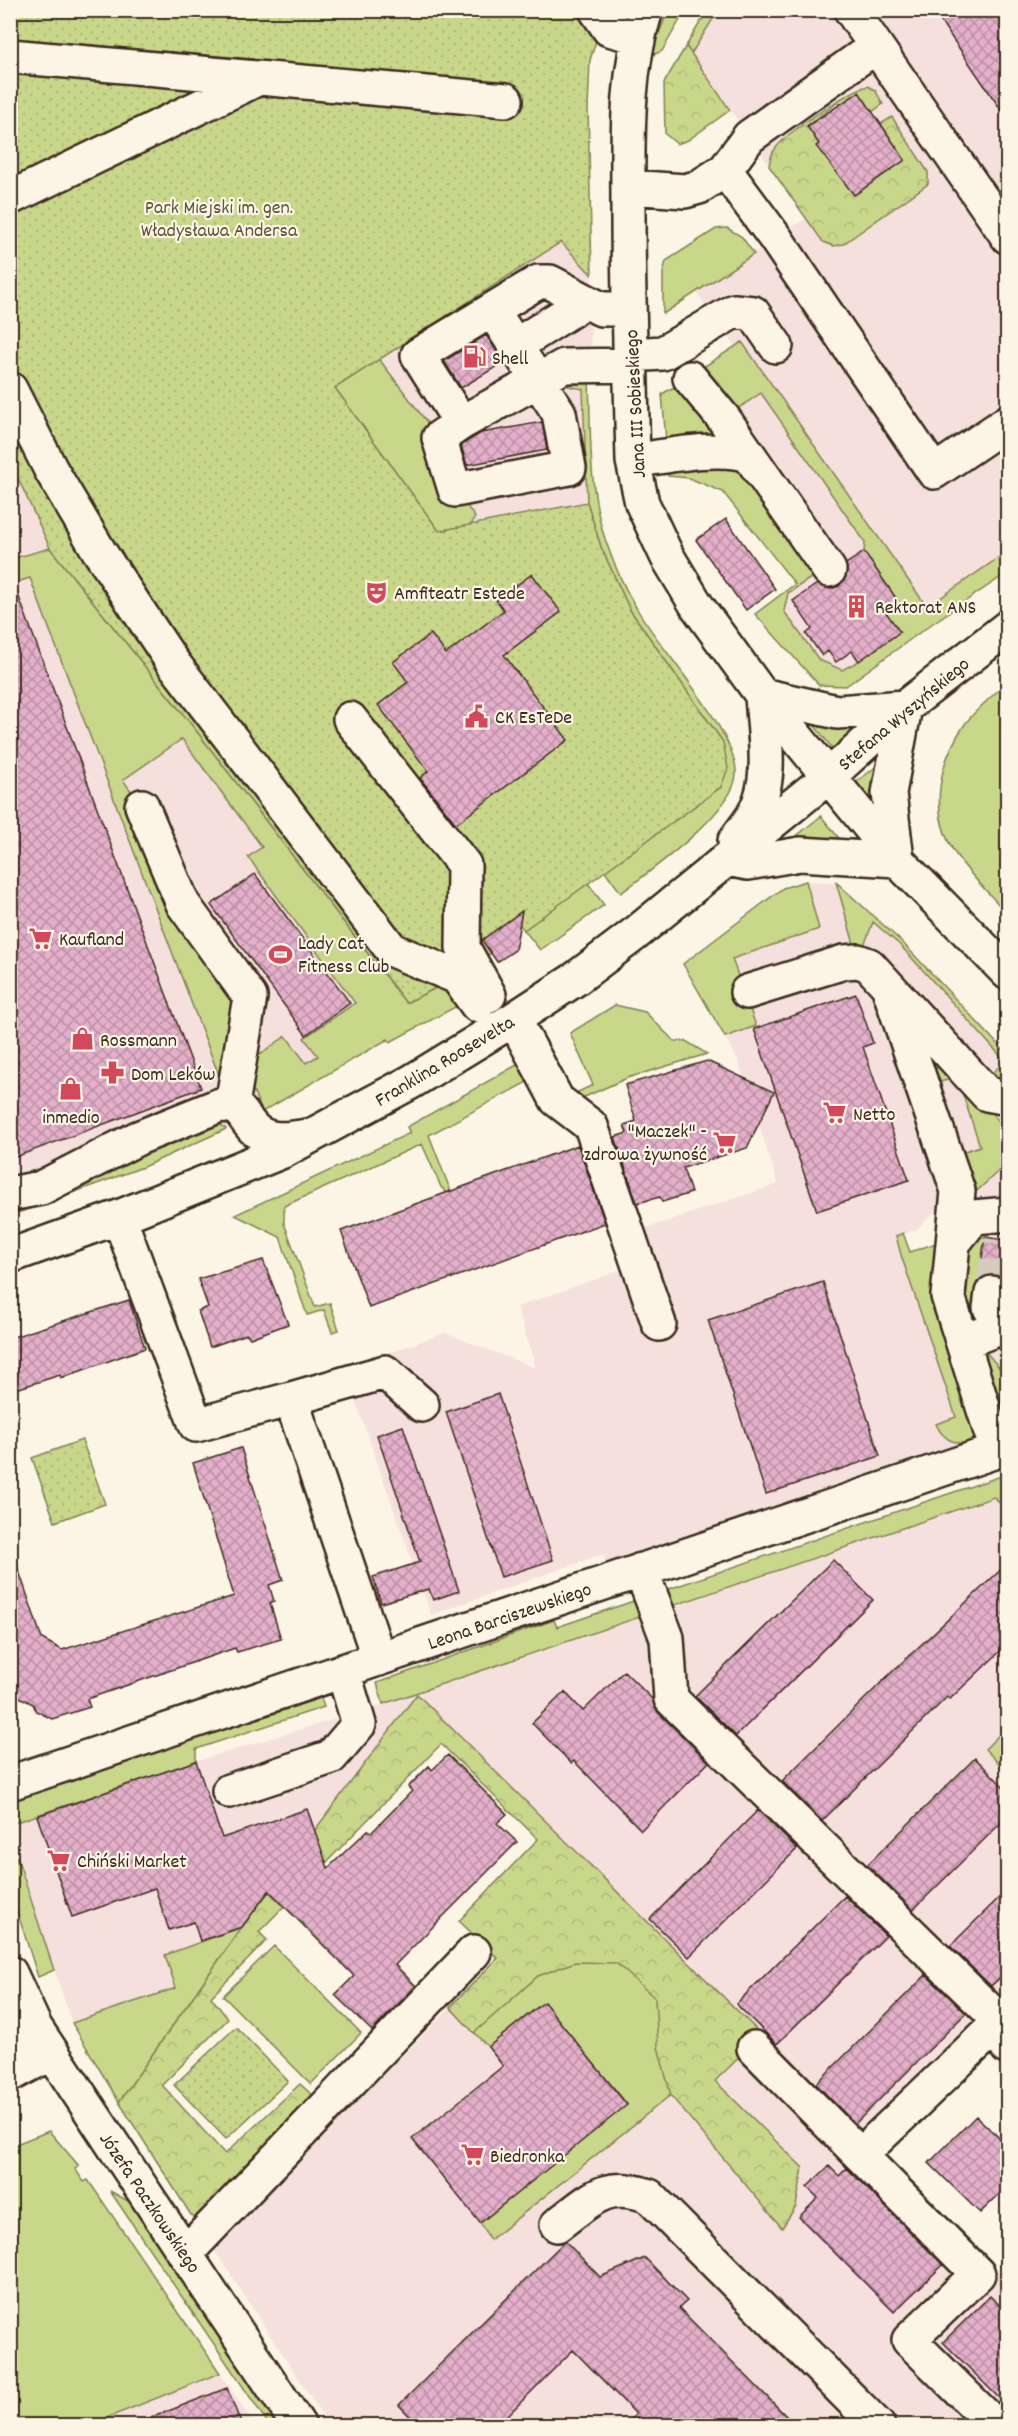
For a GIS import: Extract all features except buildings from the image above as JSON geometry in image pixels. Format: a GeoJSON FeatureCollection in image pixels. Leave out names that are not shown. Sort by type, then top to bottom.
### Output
{"type":"FeatureCollection","features":[{"type":"Feature","properties":{"kind":"street"},"geometry":{"type":"LineString","coordinates":[[596,10],[609,29],[642,24]]}},
{"type":"Feature","properties":{"kind":"street"},"geometry":{"type":"LineString","coordinates":[[851,10],[1008,237]]}},
{"type":"Feature","properties":{"kind":"street","name":"Jana III Sobieskiego"},"geometry":{"type":"LineString","coordinates":[[642,24],[630,85],[628,187],[633,461],[642,503],[667,556],[697,606],[762,695],[897,860],[1008,973]]}},
{"type":"Feature","properties":{"kind":"street"},"geometry":{"type":"LineString","coordinates":[[628,187],[685,191],[699,187],[725,170],[749,137],[875,47]]}},
{"type":"Feature","properties":{"kind":"street"},"geometry":{"type":"LineString","coordinates":[[10,56],[506,100]]}},
{"type":"Feature","properties":{"kind":"street"},"geometry":{"type":"LineString","coordinates":[[10,198],[257,79]]}},
{"type":"Feature","properties":{"kind":"street"},"geometry":{"type":"LineString","coordinates":[[725,170],[776,239],[934,472],[1008,422]]}},
{"type":"Feature","properties":{"kind":"street"},"geometry":{"type":"LineString","coordinates":[[461,423],[418,355],[538,282],[550,282],[601,309],[629,309]]}},
{"type":"Feature","properties":{"kind":"street"},"geometry":{"type":"LineString","coordinates":[[515,346],[586,301]]}},
{"type":"Feature","properties":{"kind":"street"},"geometry":{"type":"LineString","coordinates":[[492,310],[537,381],[560,413],[569,468],[455,490],[439,438],[461,423],[537,381],[564,366],[631,360],[663,353],[734,311],[753,313],[776,346]]}},
{"type":"Feature","properties":{"kind":"street"},"geometry":{"type":"LineString","coordinates":[[690,378],[724,419],[829,570]]}},
{"type":"Feature","properties":{"kind":"street"},"geometry":{"type":"LineString","coordinates":[[10,389],[69,500],[171,660],[392,950],[457,977],[477,1005]]}},
{"type":"Feature","properties":{"kind":"street"},"geometry":{"type":"LineString","coordinates":[[633,461],[667,455],[736,451],[749,455]]}},
{"type":"Feature","properties":{"kind":"street","name":"Stefana Wyszyńskiego"},"geometry":{"type":"LineString","coordinates":[[828,777],[905,707],[1008,627]]}},
{"type":"Feature","properties":{"kind":"street"},"geometry":{"type":"LineString","coordinates":[[762,695],[837,712],[905,707],[889,793],[897,860],[800,854],[748,863],[728,859],[732,845],[755,812],[764,788],[766,765],[762,695]]}},
{"type":"Feature","properties":{"kind":"street"},"geometry":{"type":"LineString","coordinates":[[350,719],[464,865],[463,948],[557,1100],[591,1126],[659,1324]]}},
{"type":"Feature","properties":{"kind":"street","name":"Franklina Roosevelta"},"geometry":{"type":"LineString","coordinates":[[14,1252],[119,1217],[231,1174],[283,1151],[411,1082],[574,980],[828,777]]}},
{"type":"Feature","properties":{"kind":"street"},"geometry":{"type":"LineString","coordinates":[[142,806],[183,904],[250,997],[242,1117],[250,1151],[231,1174]]}},
{"type":"Feature","properties":{"kind":"street"},"geometry":{"type":"LineString","coordinates":[[747,992],[844,962],[858,961],[869,965],[987,1094],[1008,1098]]}},
{"type":"Feature","properties":{"kind":"street"},"geometry":{"type":"LineString","coordinates":[[888,986],[958,1191],[948,1296],[1002,1449]]}},
{"type":"Feature","properties":{"kind":"street"},"geometry":{"type":"LineString","coordinates":[[10,1194],[41,1188],[138,1138],[220,1105],[242,1117],[269,1138],[288,1140],[309,1136]]}},
{"type":"Feature","properties":{"kind":"street"},"geometry":{"type":"LineString","coordinates":[[119,1217],[196,1425],[385,1372],[422,1405]]}},
{"type":"Feature","properties":{"kind":"street"},"geometry":{"type":"LineString","coordinates":[[955,1241],[974,1217],[1005,1219]]}},
{"type":"Feature","properties":{"kind":"street"},"geometry":{"type":"LineString","coordinates":[[992,1293],[990,1308],[1007,1331]]}},
{"type":"Feature","properties":{"kind":"street"},"geometry":{"type":"LineString","coordinates":[[963,1342],[997,1329],[1007,1331]]}},
{"type":"Feature","properties":{"kind":"street"},"geometry":{"type":"LineString","coordinates":[[291,1399],[379,1659]]}},
{"type":"Feature","properties":{"kind":"street","name":"Leona Barciszewskiego"},"geometry":{"type":"LineString","coordinates":[[10,1783],[1002,1449]]}},
{"type":"Feature","properties":{"kind":"street"},"geometry":{"type":"LineString","coordinates":[[641,1570],[667,1638],[671,1698],[994,2014],[1004,2028],[876,2140]]}},
{"type":"Feature","properties":{"kind":"street"},"geometry":{"type":"LineString","coordinates":[[229,1791],[331,1757],[359,1724],[343,1671]]}},
{"type":"Feature","properties":{"kind":"street"},"geometry":{"type":"LineString","coordinates":[[185,2254],[474,1953]]}},
{"type":"Feature","properties":{"kind":"street","name":"Józefa Paczkowskiego"},"geometry":{"type":"LineString","coordinates":[[10,1973],[47,2046],[299,2426]]}},
{"type":"Feature","properties":{"kind":"street"},"geometry":{"type":"LineString","coordinates":[[10,2043],[47,2046]]}},
{"type":"Feature","properties":{"kind":"street"},"geometry":{"type":"LineString","coordinates":[[10,2075],[47,2046]]}},
{"type":"Feature","properties":{"kind":"street"},"geometry":{"type":"LineString","coordinates":[[754,2048],[978,2274],[909,2340],[996,2426]]}},
{"type":"Feature","properties":{"kind":"street"},"geometry":{"type":"LineString","coordinates":[[557,2224],[605,2190],[630,2189],[649,2196],[878,2426]]}},
{"type":"Feature","properties":{"kind":"shaded area"},"geometry":{"type":"Polygon","coordinates":[[[707,11],[1007,11],[1007,573],[846,686],[819,685],[755,614],[795,584],[723,492],[689,478],[668,476],[662,394],[735,346],[696,291],[806,218],[686,46],[707,11]]]}},
{"type":"Feature","properties":{"kind":"shaded area"},"geometry":{"type":"Polygon","coordinates":[[[562,242],[592,275],[587,502],[439,531],[335,388],[562,242]]]}},
{"type":"Feature","properties":{"kind":"shaded area"},"geometry":{"type":"Polygon","coordinates":[[[10,463],[50,548],[406,1003],[271,1084],[284,1101],[143,1167],[11,1215],[10,463]]]}},
{"type":"Feature","properties":{"kind":"shaded area"},"geometry":{"type":"Polygon","coordinates":[[[806,881],[836,882],[902,942],[1007,1054],[1007,1420],[1000,1414],[960,1283],[977,1191],[971,1176],[917,1229],[903,1234],[971,1444],[607,1566],[603,1554],[431,1615],[344,1368],[445,1333],[536,1368],[517,1307],[632,1266],[623,1236],[778,1184],[738,1060],[683,964],[783,888],[806,881]]]}},
{"type":"Feature","properties":{"kind":"shaded area"},"geometry":{"type":"Polygon","coordinates":[[[994,1497],[1007,1511],[1008,1727],[985,1749],[1007,1772],[1007,2040],[885,2159],[1007,2282],[1007,2425],[329,2425],[213,2248],[590,1865],[417,1694],[994,1497]]]}},
{"type":"Feature","properties":{"kind":"shaded area"},"geometry":{"type":"Polygon","coordinates":[[[417,1694],[314,1829],[119,2102],[72,2023],[11,1838],[10,1824],[196,1761],[417,1694]]]}},
{"type":"Feature","properties":{"kind":"shaded area"},"geometry":{"type":"Polygon","coordinates":[[[220,2373],[255,2425],[89,2426],[220,2373]]]}},
{"type":"Feature","properties":{"kind":"green space","name":"Park Miejski im. gen. Władysława Andersa"},"geometry":{"type":"Polygon","coordinates":[[[597,10],[603,19],[590,60],[588,108],[592,275],[561,242],[335,388],[439,531],[587,502],[601,547],[630,610],[723,742],[728,768],[721,787],[524,930],[514,917],[482,940],[491,953],[461,975],[406,1003],[195,729],[50,548],[11,463],[10,11],[597,10]]]}},
{"type":"Feature","properties":{"kind":"green space"},"geometry":{"type":"Polygon","coordinates":[[[668,11],[685,11],[662,51],[653,55],[655,43],[668,11]]]}},
{"type":"Feature","properties":{"kind":"green space"},"geometry":{"type":"Polygon","coordinates":[[[707,11],[718,11],[691,54],[686,46],[707,11]]]}},
{"type":"Feature","properties":{"kind":"green space"},"geometry":{"type":"Polygon","coordinates":[[[686,46],[730,110],[688,140],[677,144],[665,134],[664,83],[686,46]]]}},
{"type":"Feature","properties":{"kind":"green space"},"geometry":{"type":"Polygon","coordinates":[[[868,86],[875,90],[883,104],[872,112],[841,105],[838,102],[807,126],[819,144],[817,146],[855,195],[905,160],[881,124],[892,117],[928,172],[928,184],[843,244],[834,246],[823,242],[769,166],[774,151],[804,123],[833,104],[868,86]]]}},
{"type":"Feature","properties":{"kind":"green space"},"geometry":{"type":"Polygon","coordinates":[[[727,228],[742,237],[754,254],[663,314],[663,273],[666,261],[716,229],[727,228]]]}},
{"type":"Feature","properties":{"kind":"green space"},"geometry":{"type":"Polygon","coordinates":[[[742,342],[927,607],[1007,552],[1007,573],[846,686],[819,685],[755,614],[795,584],[723,492],[689,478],[668,476],[668,467],[730,465],[744,473],[820,572],[788,593],[784,611],[819,660],[842,670],[859,661],[885,611],[898,601],[864,552],[865,542],[761,393],[730,414],[694,373],[742,342]]]}},
{"type":"Feature","properties":{"kind":"green space"},"geometry":{"type":"Polygon","coordinates":[[[379,359],[439,438],[455,490],[475,517],[471,525],[439,531],[335,388],[379,359]]]}},
{"type":"Feature","properties":{"kind":"green space"},"geometry":{"type":"Polygon","coordinates":[[[589,377],[593,479],[608,548],[623,584],[637,609],[696,691],[725,737],[734,758],[736,775],[731,790],[721,806],[706,823],[670,856],[621,893],[605,871],[721,787],[723,742],[630,610],[601,547],[587,502],[583,389],[568,386],[570,379],[589,377]]]}},
{"type":"Feature","properties":{"kind":"green space"},"geometry":{"type":"Polygon","coordinates":[[[674,387],[713,431],[710,437],[666,441],[662,394],[674,387]]]}},
{"type":"Feature","properties":{"kind":"green space"},"geometry":{"type":"Polygon","coordinates":[[[50,548],[195,729],[406,1003],[457,977],[472,998],[390,1042],[388,1039],[262,1112],[249,1080],[253,1059],[286,1036],[306,1063],[318,1056],[304,1038],[355,1003],[248,857],[262,847],[182,739],[123,780],[142,806],[233,997],[220,1078],[30,578],[11,584],[11,559],[50,548]]]}},
{"type":"Feature","properties":{"kind":"green space"},"geometry":{"type":"Polygon","coordinates":[[[1007,682],[1007,914],[953,850],[941,819],[939,802],[943,770],[956,738],[974,713],[1007,682]]]}},
{"type":"Feature","properties":{"kind":"green space"},"geometry":{"type":"Polygon","coordinates":[[[810,720],[860,726],[833,749],[810,720]]]}},
{"type":"Feature","properties":{"kind":"green space"},"geometry":{"type":"Polygon","coordinates":[[[878,765],[877,809],[855,783],[878,765]]]}},
{"type":"Feature","properties":{"kind":"green space"},"geometry":{"type":"Polygon","coordinates":[[[821,816],[842,842],[799,842],[794,838],[821,816]]]}},
{"type":"Feature","properties":{"kind":"green space"},"geometry":{"type":"Polygon","coordinates":[[[806,881],[819,929],[732,959],[756,1026],[725,1037],[683,964],[783,888],[806,881]]]}},
{"type":"Feature","properties":{"kind":"green space"},"geometry":{"type":"Polygon","coordinates":[[[836,882],[902,942],[1007,1054],[1007,1079],[992,1073],[1005,1061],[901,946],[873,922],[864,946],[854,944],[836,882]]]}},
{"type":"Feature","properties":{"kind":"green space"},"geometry":{"type":"Polygon","coordinates":[[[588,883],[604,905],[540,950],[524,930],[588,883]]]}},
{"type":"Feature","properties":{"kind":"green space"},"geometry":{"type":"Polygon","coordinates":[[[615,1005],[645,1012],[674,1041],[686,1041],[707,1054],[627,1078],[580,1099],[574,1094],[593,1085],[570,1033],[615,1005]]]}},
{"type":"Feature","properties":{"kind":"green space"},"geometry":{"type":"Polygon","coordinates":[[[522,1062],[529,1081],[429,1135],[451,1192],[447,1193],[441,1187],[422,1144],[284,1206],[284,1223],[315,1307],[330,1303],[339,1330],[332,1332],[324,1310],[307,1315],[280,1237],[235,1215],[410,1133],[407,1127],[522,1062]]]}},
{"type":"Feature","properties":{"kind":"green space"},"geometry":{"type":"Polygon","coordinates":[[[940,1066],[949,1066],[1007,1130],[1007,1163],[977,1191],[962,1152],[980,1146],[957,1077],[934,1084],[934,1070],[940,1066]]]}},
{"type":"Feature","properties":{"kind":"green space"},"geometry":{"type":"Polygon","coordinates":[[[217,1122],[226,1129],[143,1167],[15,1214],[11,1204],[147,1144],[217,1122]]]}},
{"type":"Feature","properties":{"kind":"green space"},"geometry":{"type":"Polygon","coordinates":[[[988,1224],[974,1309],[965,1310],[962,1297],[969,1235],[988,1224]]]}},
{"type":"Feature","properties":{"kind":"green space"},"geometry":{"type":"Polygon","coordinates":[[[903,1233],[910,1252],[936,1243],[933,1290],[975,1435],[971,1444],[950,1440],[942,1434],[936,1424],[956,1417],[901,1255],[896,1236],[903,1233]]]}},
{"type":"Feature","properties":{"kind":"green space"},"geometry":{"type":"Polygon","coordinates":[[[986,1352],[1007,1377],[1007,1420],[1000,1414],[981,1356],[986,1352]]]}},
{"type":"Feature","properties":{"kind":"green space"},"geometry":{"type":"Polygon","coordinates":[[[82,1440],[105,1504],[55,1522],[32,1458],[82,1440]]]}},
{"type":"Feature","properties":{"kind":"green space"},"geometry":{"type":"Polygon","coordinates":[[[1007,1474],[1007,1511],[994,1497],[383,1704],[377,1683],[554,1620],[557,1627],[1007,1474]]]}},
{"type":"Feature","properties":{"kind":"green space"},"geometry":{"type":"Polygon","coordinates":[[[417,1694],[762,2035],[715,2081],[803,2168],[796,2206],[782,2228],[671,2096],[658,2047],[655,1998],[616,1963],[575,1962],[538,1976],[474,2033],[450,2007],[498,1958],[459,1921],[538,1839],[441,1744],[259,1932],[267,1940],[211,1997],[228,2019],[162,2085],[225,2154],[300,2084],[339,2119],[215,2244],[200,2218],[191,2215],[119,2102],[242,1927],[417,1694]]]}},
{"type":"Feature","properties":{"kind":"green space"},"geometry":{"type":"Polygon","coordinates":[[[321,1698],[324,1707],[196,1749],[196,1761],[11,1824],[11,1808],[15,1799],[321,1698]]]}},
{"type":"Feature","properties":{"kind":"green space"},"geometry":{"type":"Polygon","coordinates":[[[1007,1727],[1007,1772],[985,1749],[1007,1727]]]}},
{"type":"Feature","properties":{"kind":"green space"},"geometry":{"type":"Polygon","coordinates":[[[17,1857],[54,1970],[38,1977],[11,1892],[11,1859],[17,1857]]]}},
{"type":"Feature","properties":{"kind":"green space"},"geometry":{"type":"Polygon","coordinates":[[[590,1865],[754,2028],[490,2240],[480,2223],[627,2104],[544,2003],[488,2047],[450,2007],[590,1865]]]}},
{"type":"Feature","properties":{"kind":"green space"},"geometry":{"type":"Polygon","coordinates":[[[242,1927],[119,2102],[72,2023],[176,1988],[165,1955],[242,1927]]]}},
{"type":"Feature","properties":{"kind":"green space"},"geometry":{"type":"Polygon","coordinates":[[[274,1946],[361,2033],[311,2084],[223,1996],[274,1946]]]}},
{"type":"Feature","properties":{"kind":"green space"},"geometry":{"type":"Polygon","coordinates":[[[236,2027],[288,2081],[226,2139],[174,2085],[236,2027]]]}},
{"type":"Feature","properties":{"kind":"green space"},"geometry":{"type":"Polygon","coordinates":[[[49,2131],[79,2166],[75,2169],[84,2182],[88,2180],[220,2373],[89,2425],[11,2425],[11,2146],[49,2131]]]}},
{"type":"Feature","properties":{"kind":"green space"},"geometry":{"type":"Polygon","coordinates":[[[110,2191],[130,2202],[281,2425],[269,2425],[110,2191]]]}},
{"type":"Feature","properties":{"kind":"tunnel"},"geometry":{"type":"LineString","coordinates":[[992,1293],[999,1240]]}},
{"type":"Feature","properties":{"kind":"place","name":"Shell"},"geometry":{"type":"Point","coordinates":[474,357]}},
{"type":"Feature","properties":{"kind":"place","name":"Amfiteatr Estede"},"geometry":{"type":"Point","coordinates":[376,592]}},
{"type":"Feature","properties":{"kind":"place","name":"Rektorat ANS"},"geometry":{"type":"Point","coordinates":[857,606]}},
{"type":"Feature","properties":{"kind":"place","name":"CK EsTeDe"},"geometry":{"type":"Point","coordinates":[477,716]}},
{"type":"Feature","properties":{"kind":"place","name":"Kaufland"},"geometry":{"type":"Point","coordinates":[41,938]}},
{"type":"Feature","properties":{"kind":"place","name":"Lady Cat Fitness Club"},"geometry":{"type":"Point","coordinates":[280,954]}},
{"type":"Feature","properties":{"kind":"place","name":"Rossmann"},"geometry":{"type":"Point","coordinates":[82,1039]}},
{"type":"Feature","properties":{"kind":"place","name":"Dom Leków"},"geometry":{"type":"Point","coordinates":[113,1073]}},
{"type":"Feature","properties":{"kind":"place","name":"inmedio"},"geometry":{"type":"Point","coordinates":[71,1088]}},
{"type":"Feature","properties":{"kind":"place","name":"Netto"},"geometry":{"type":"Point","coordinates":[835,1113]}},
{"type":"Feature","properties":{"kind":"place","name":"\"Maczek\" - zdrowa żywność"},"geometry":{"type":"Point","coordinates":[725,1142]}},
{"type":"Feature","properties":{"kind":"place","name":"Chiński Market"},"geometry":{"type":"Point","coordinates":[59,1860]}},
{"type":"Feature","properties":{"kind":"place","name":"Biedronka"},"geometry":{"type":"Point","coordinates":[472,2155]}}]}
